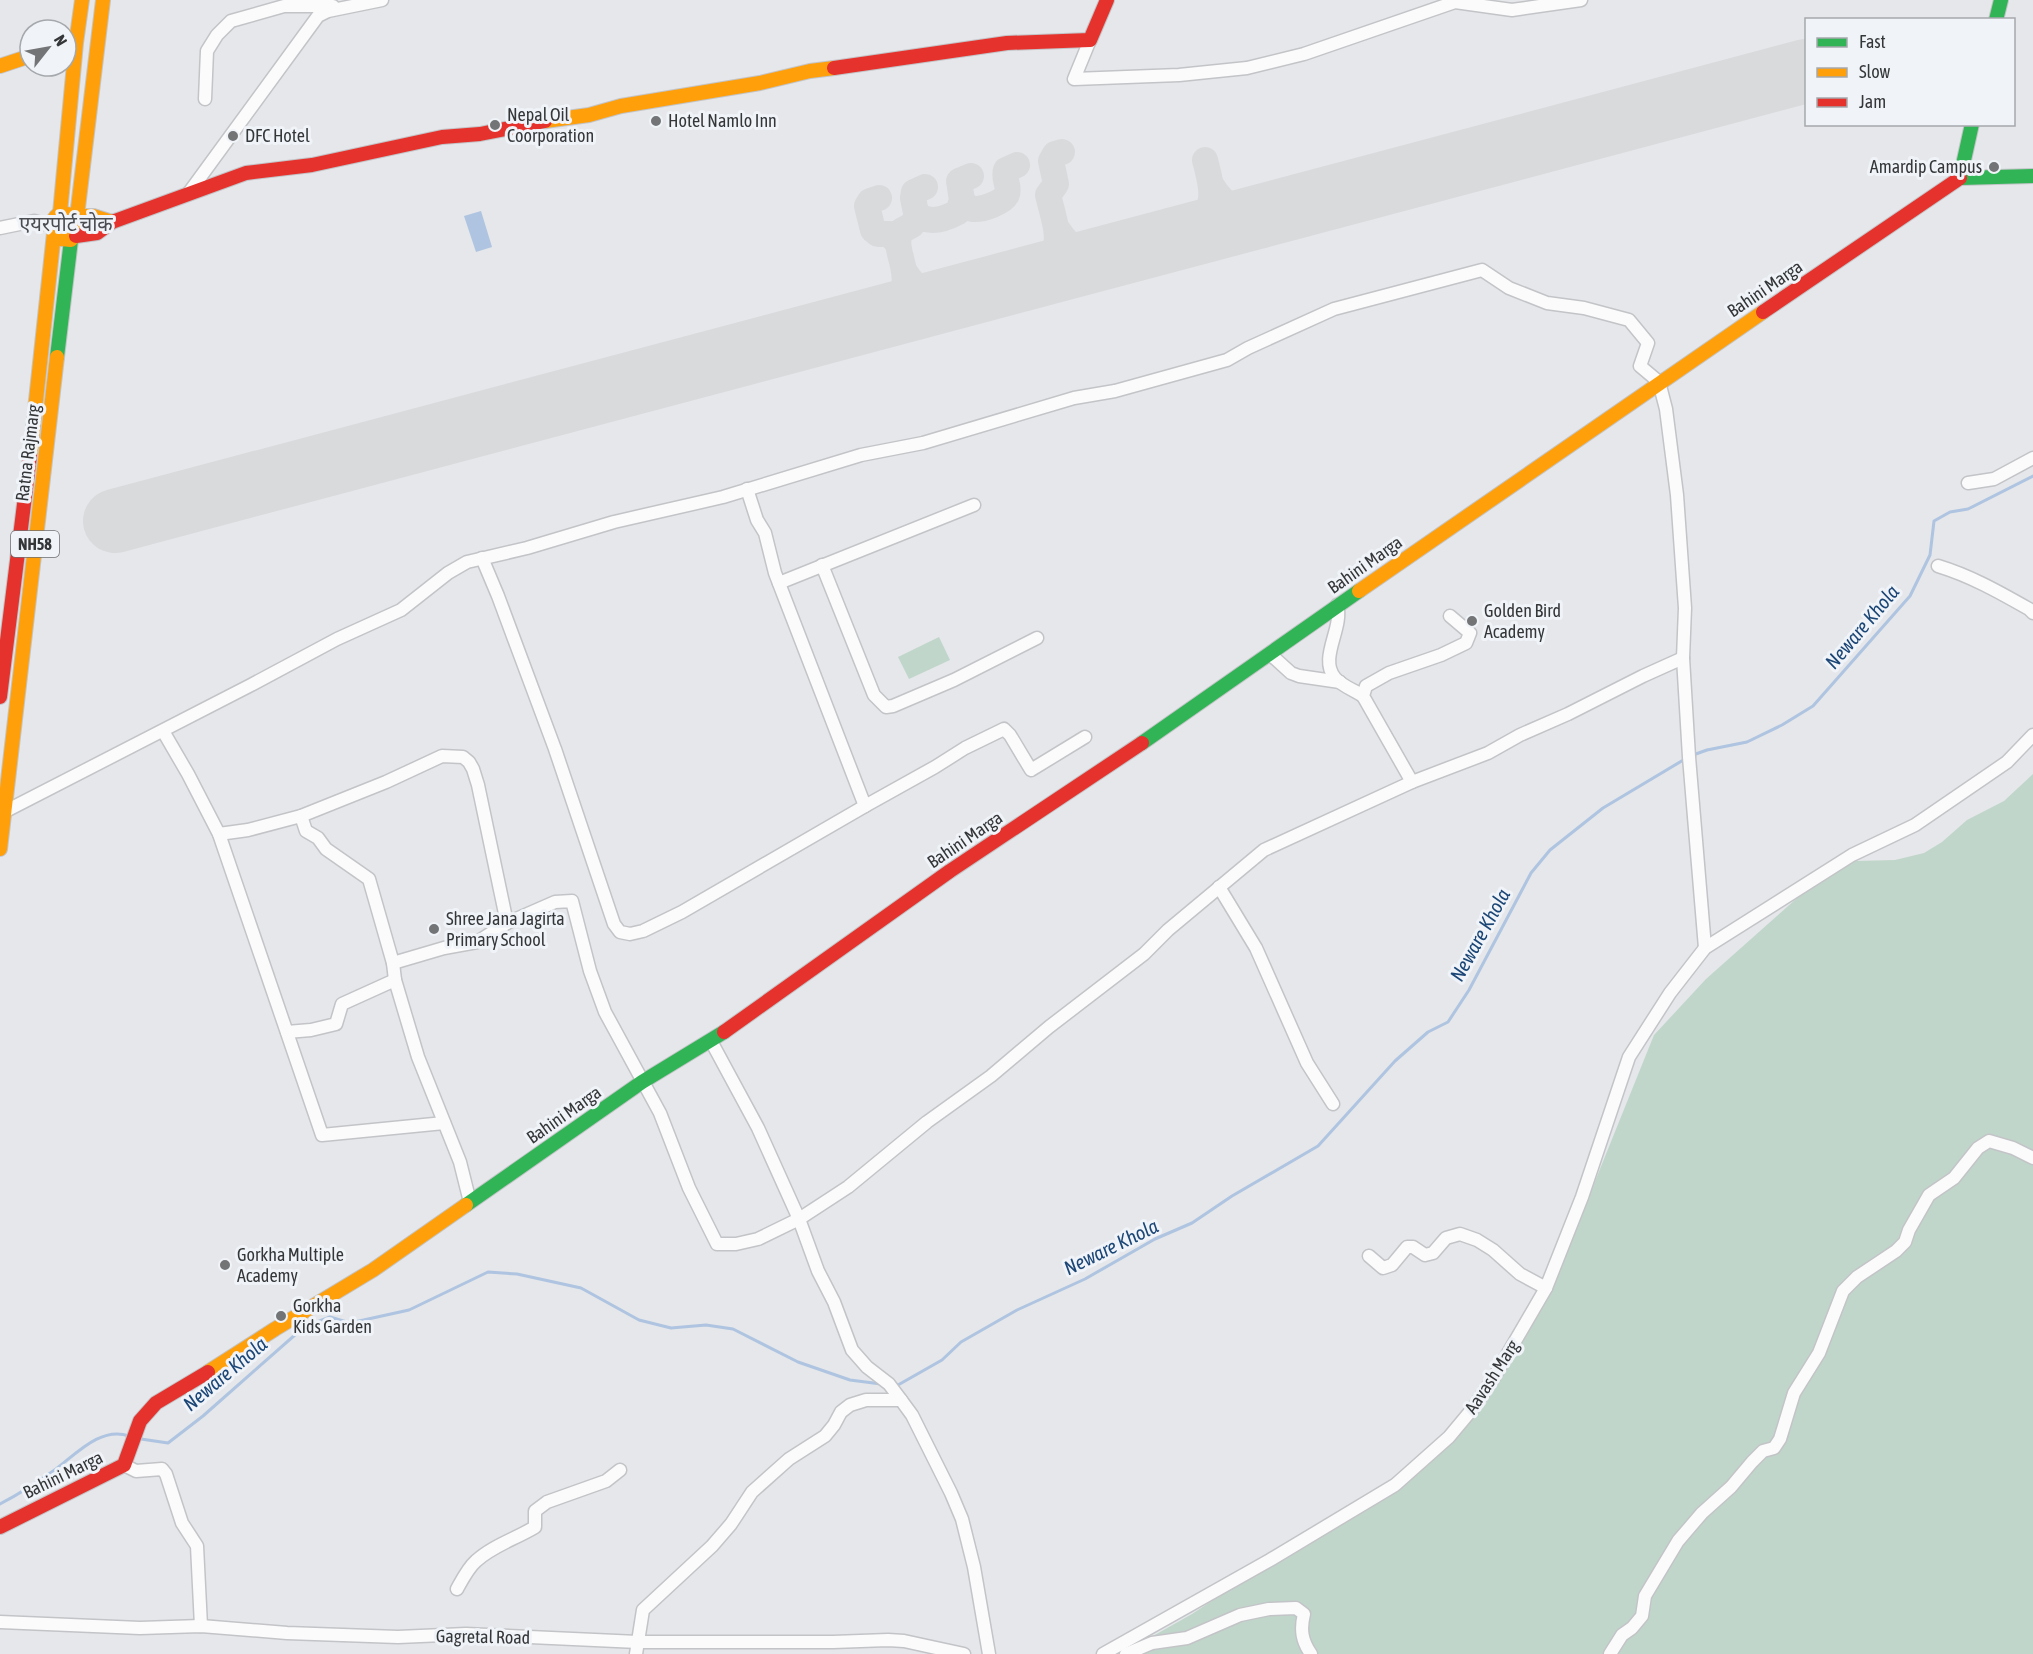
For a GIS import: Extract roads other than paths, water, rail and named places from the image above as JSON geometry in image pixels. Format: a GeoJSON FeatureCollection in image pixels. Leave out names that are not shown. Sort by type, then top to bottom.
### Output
{"type":"FeatureCollection","features":[{"type":"Feature","properties":{"kind":"street","name":"Ratna Rajmarg"},"geometry":{"type":"LineString","coordinates":[[78,18],[82,0]]}},
{"type":"Feature","properties":{"kind":"street","name":"Ratna Rajmarg"},"geometry":{"type":"LineString","coordinates":[[0,849],[2,813],[73,238],[80,225],[77,216],[103,0]]}},
{"type":"Feature","properties":{"kind":"street"},"geometry":{"type":"LineString","coordinates":[[205,99],[207,51],[217,35],[231,21],[284,6],[321,3],[332,7],[357,0]]}},
{"type":"Feature","properties":{"kind":"street"},"geometry":{"type":"LineString","coordinates":[[188,194],[318,16],[328,11],[382,0]]}},
{"type":"Feature","properties":{"kind":"street"},"geometry":{"type":"LineString","coordinates":[[1107,0],[1074,79],[1179,75],[1236,69],[1304,54],[1454,1],[1512,10],[1581,0]]}},
{"type":"Feature","properties":{"kind":"street"},"geometry":{"type":"LineString","coordinates":[[1996,18],[2001,0]]}},
{"type":"Feature","properties":{"kind":"street"},"geometry":{"type":"LineString","coordinates":[[0,228],[34,221],[53,230],[58,238],[73,238],[97,233],[112,222],[246,173],[312,165],[442,137],[480,134],[530,123],[589,115],[621,106],[760,83],[810,71],[1007,43],[1090,40]]}},
{"type":"Feature","properties":{"kind":"street"},"geometry":{"type":"LineString","coordinates":[[78,44],[97,45]]}},
{"type":"Feature","properties":{"kind":"street"},"geometry":{"type":"LineString","coordinates":[[0,66],[18,60]]}},
{"type":"Feature","properties":{"kind":"street","name":"Ratna Rajmarg"},"geometry":{"type":"LineString","coordinates":[[0,697],[3,643],[26,497],[54,218],[60,213],[69,78]]}},
{"type":"Feature","properties":{"kind":"street"},"geometry":{"type":"LineString","coordinates":[[1972,126],[1960,178],[2033,176]]}},
{"type":"Feature","properties":{"kind":"street","name":"Bahini Marga"},"geometry":{"type":"LineString","coordinates":[[0,1527],[124,1465],[140,1421],[156,1403],[373,1270],[642,1082],[711,1041],[950,871],[1102,771],[1659,382],[1960,178]]}},
{"type":"Feature","properties":{"kind":"street"},"geometry":{"type":"LineString","coordinates":[[60,213],[69,212],[77,216],[93,216],[112,222]]}},
{"type":"Feature","properties":{"kind":"street"},"geometry":{"type":"LineString","coordinates":[[2,813],[338,639],[400,610],[448,573],[467,562],[527,548],[614,522],[723,497],[861,454],[923,443],[1064,401],[1115,391],[1227,360],[1334,309],[1482,270],[1509,288],[1547,303],[1584,308],[1629,320],[1648,343],[1640,366],[1659,382],[1677,495],[1684,608],[1683,658],[1689,756],[1705,948]]}},
{"type":"Feature","properties":{"kind":"street"},"geometry":{"type":"LineString","coordinates":[[1968,483],[1994,479],[2033,458]]}},
{"type":"Feature","properties":{"kind":"street"},"geometry":{"type":"LineString","coordinates":[[747,489],[757,520],[765,533],[779,583],[864,806]]}},
{"type":"Feature","properties":{"kind":"street"},"geometry":{"type":"LineString","coordinates":[[779,583],[974,505]]}},
{"type":"Feature","properties":{"kind":"street"},"geometry":{"type":"LineString","coordinates":[[482,558],[555,749],[614,924],[620,932],[630,934],[643,931],[682,912],[965,748],[1004,729],[1031,770],[1085,737]]}},
{"type":"Feature","properties":{"kind":"street"},"geometry":{"type":"LineString","coordinates":[[822,565],[874,694],[886,707],[954,680],[1037,638]]}},
{"type":"Feature","properties":{"kind":"street"},"geometry":{"type":"LineString","coordinates":[[1938,566],[1965,574],[1988,585],[2033,613]]}},
{"type":"Feature","properties":{"kind":"street"},"geometry":{"type":"LineString","coordinates":[[1337,605],[1339,621],[1329,659],[1333,675],[1363,696],[1412,782]]}},
{"type":"Feature","properties":{"kind":"street"},"geometry":{"type":"LineString","coordinates":[[1363,696],[1366,686],[1389,673],[1441,655],[1466,643],[1470,633],[1450,616]]}},
{"type":"Feature","properties":{"kind":"street"},"geometry":{"type":"LineString","coordinates":[[1270,654],[1292,673],[1299,676],[1340,682]]}},
{"type":"Feature","properties":{"kind":"street"},"geometry":{"type":"LineString","coordinates":[[393,963],[444,948],[477,942],[507,923],[555,902],[572,901],[590,971],[605,1012],[660,1113],[689,1188],[717,1244],[736,1244],[758,1239],[799,1219],[848,1187],[927,1122],[991,1076],[1049,1027],[1144,954],[1168,930],[1264,850],[1412,782],[1488,753],[1520,735],[1683,658]]}},
{"type":"Feature","properties":{"kind":"street"},"geometry":{"type":"LineString","coordinates":[[163,731],[219,834],[322,1134],[444,1123]]}},
{"type":"Feature","properties":{"kind":"street","name":"Aavash Marg"},"geometry":{"type":"LineString","coordinates":[[1105,1654],[1270,1560],[1395,1485],[1449,1437],[1474,1407],[1496,1374],[1546,1288],[1582,1197],[1629,1057],[1670,993],[1705,948],[1852,855],[1915,825],[2007,762],[2033,735]]}},
{"type":"Feature","properties":{"kind":"street"},"geometry":{"type":"LineString","coordinates":[[219,834],[248,830],[301,816],[386,782],[442,756],[463,757],[469,762],[478,784],[507,923]]}},
{"type":"Feature","properties":{"kind":"street"},"geometry":{"type":"LineString","coordinates":[[301,816],[306,831],[318,838],[326,849],[369,879],[418,1057],[460,1162],[470,1202]]}},
{"type":"Feature","properties":{"kind":"street"},"geometry":{"type":"LineString","coordinates":[[1219,887],[1256,948],[1307,1063],[1333,1104]]}},
{"type":"Feature","properties":{"kind":"street"},"geometry":{"type":"LineString","coordinates":[[287,1032],[312,1030],[336,1024],[342,1004],[395,980]]}},
{"type":"Feature","properties":{"kind":"street"},"geometry":{"type":"LineString","coordinates":[[711,1041],[758,1128],[799,1219],[818,1272],[834,1302],[852,1350],[867,1367],[889,1384],[902,1400],[912,1415],[951,1493],[962,1519],[974,1567],[989,1654]]}},
{"type":"Feature","properties":{"kind":"street"},"geometry":{"type":"LineString","coordinates":[[1610,1654],[1622,1635],[1632,1628],[1642,1616],[1646,1596],[1678,1542],[1702,1513],[1731,1487],[1752,1462],[1763,1451],[1774,1448],[1780,1439],[1794,1393],[1819,1353],[1844,1291],[1857,1277],[1896,1251],[1905,1242],[1909,1230],[1929,1195],[1954,1178],[1978,1148],[1989,1141],[2013,1148],[2033,1158]]}},
{"type":"Feature","properties":{"kind":"street"},"geometry":{"type":"LineString","coordinates":[[1370,1256],[1383,1268],[1392,1265],[1407,1247],[1413,1247],[1425,1255],[1433,1253],[1446,1238],[1460,1234],[1477,1240],[1493,1250],[1520,1274],[1546,1288]]}},
{"type":"Feature","properties":{"kind":"street"},"geometry":{"type":"LineString","coordinates":[[637,1648],[643,1610],[712,1546],[731,1524],[752,1492],[789,1459],[825,1436],[841,1412],[850,1405],[866,1400],[902,1400]]}},
{"type":"Feature","properties":{"kind":"street"},"geometry":{"type":"LineString","coordinates":[[124,1465],[136,1471],[162,1468],[166,1474],[182,1524],[197,1546],[201,1626]]}},
{"type":"Feature","properties":{"kind":"street"},"geometry":{"type":"LineString","coordinates":[[457,1589],[474,1562],[492,1549],[512,1541],[535,1527],[535,1510],[564,1495],[606,1481],[620,1470]]}},
{"type":"Feature","properties":{"kind":"street"},"geometry":{"type":"LineString","coordinates":[[1126,1654],[1152,1643],[1187,1638],[1239,1614],[1269,1609],[1296,1608],[1304,1614],[1301,1625],[1303,1643],[1311,1654]]}},
{"type":"Feature","properties":{"kind":"street","name":"Gagretal Road"},"geometry":{"type":"LineString","coordinates":[[0,1622],[140,1628],[201,1626],[287,1634],[398,1637],[466,1634],[637,1648],[888,1640],[904,1641],[964,1654]]}},
{"type":"Feature","properties":{"kind":"water"},"geometry":{"type":"Polygon","coordinates":[[[481,211],[492,247],[476,252],[464,216],[481,211]]]}},
{"type":"Feature","properties":{"kind":"waterway","name":"Neware Khola"},"geometry":{"type":"LineString","coordinates":[[1693,755],[1747,742],[1782,725],[1813,706],[1910,596],[1930,555],[1934,521],[1950,512],[1968,509],[2033,476]]}},
{"type":"Feature","properties":{"kind":"waterway","name":"Neware Khola"},"geometry":{"type":"LineString","coordinates":[[893,1384],[898,1385],[942,1360],[961,1342],[1017,1310],[1085,1279],[1155,1239],[1192,1223],[1232,1196],[1318,1146],[1395,1061],[1428,1032],[1448,1022],[1469,990],[1531,873],[1550,850],[1603,808],[1685,759]]}},
{"type":"Feature","properties":{"kind":"waterway","name":"Neware Khola"},"geometry":{"type":"LineString","coordinates":[[141,1439],[168,1443],[203,1416],[304,1327],[330,1317],[350,1323],[409,1310],[488,1272],[517,1274],[581,1288],[639,1320],[671,1328],[706,1325],[733,1329],[798,1362],[850,1380],[881,1384]]}},
{"type":"Feature","properties":{"kind":"waterway","name":"Neware Khola"},"geometry":{"type":"LineString","coordinates":[[0,1504],[42,1479],[99,1438],[119,1434],[129,1436]]}},
{"type":"Feature","properties":{"kind":"place","name":"Hotel Namlo Inn"},"geometry":{"type":"Point","coordinates":[656,121]}},
{"type":"Feature","properties":{"kind":"place","name":"Nepal Oil Coorporation"},"geometry":{"type":"Point","coordinates":[495,125]}},
{"type":"Feature","properties":{"kind":"place","name":"DFC Hotel"},"geometry":{"type":"Point","coordinates":[233,136]}},
{"type":"Feature","properties":{"kind":"place","name":"Amardip Campus"},"geometry":{"type":"Point","coordinates":[1994,167]}},
{"type":"Feature","properties":{"kind":"place","name":"Golden Bird Academy"},"geometry":{"type":"Point","coordinates":[1472,621]}},
{"type":"Feature","properties":{"kind":"place","name":"Shree Jana Jagirta Primary School"},"geometry":{"type":"Point","coordinates":[434,929]}},
{"type":"Feature","properties":{"kind":"place","name":"Gorkha Multiple Academy"},"geometry":{"type":"Point","coordinates":[225,1265]}},
{"type":"Feature","properties":{"kind":"place","name":"Gorkha Kids Garden"},"geometry":{"type":"Point","coordinates":[281,1316]}},
{"type":"Feature","properties":{"kind":"district","name":"एयरपोर्ट चोक"},"geometry":{"type":"Point","coordinates":[66,224]}}]}
